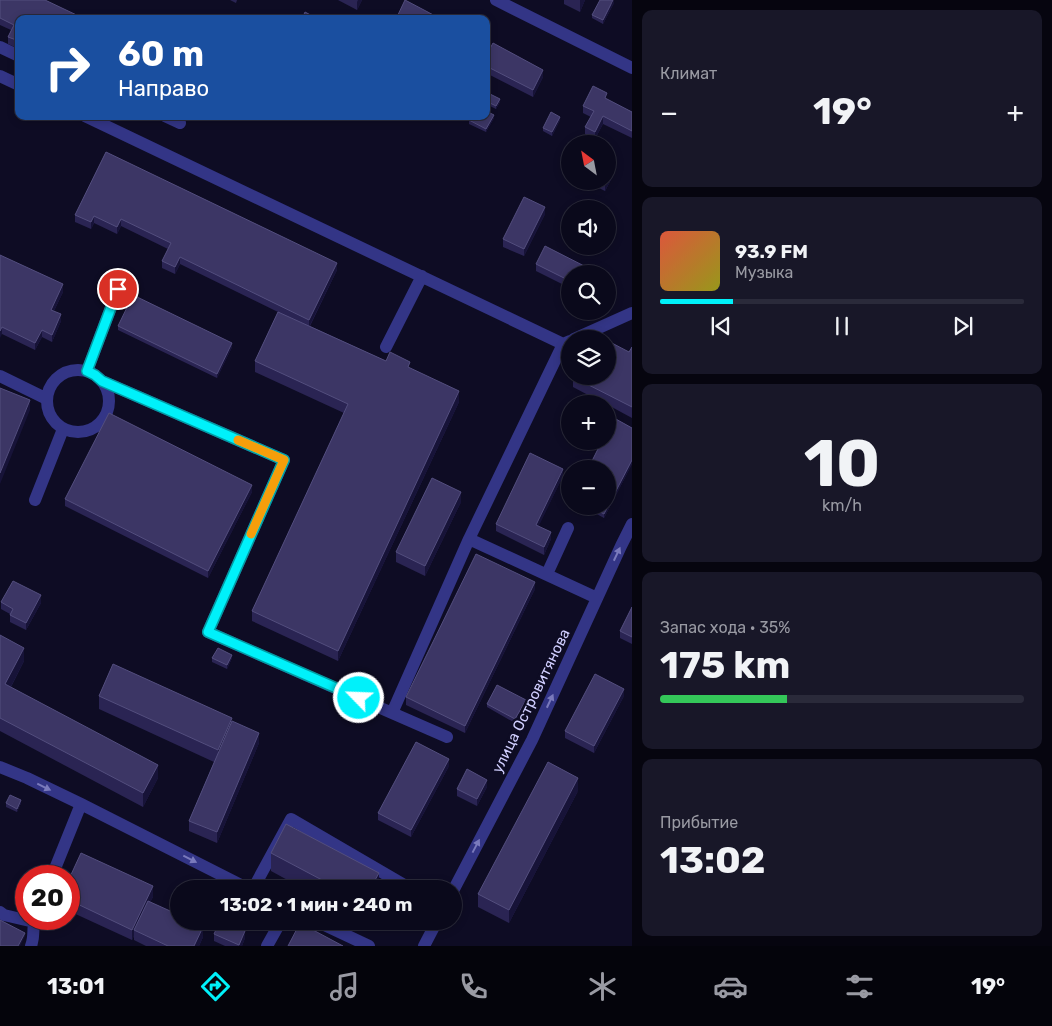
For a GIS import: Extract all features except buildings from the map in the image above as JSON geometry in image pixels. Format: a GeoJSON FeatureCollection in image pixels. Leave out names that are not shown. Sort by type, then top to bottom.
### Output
{"type":"FeatureCollection","features":[{"type":"Feature","properties":{"kind":"street"},"geometry":{"type":"LineString","coordinates":[[496,0],[632,68]]}},
{"type":"Feature","properties":{"kind":"street"},"geometry":{"type":"LineString","coordinates":[[0,47],[15,54]]}},
{"type":"Feature","properties":{"kind":"street"},"geometry":{"type":"LineString","coordinates":[[0,76],[15,82]]}},
{"type":"Feature","properties":{"kind":"street"},"geometry":{"type":"LineString","coordinates":[[104,120],[422,276],[561,337]]}},
{"type":"Feature","properties":{"kind":"street"},"geometry":{"type":"LineString","coordinates":[[174,120],[180,123]]}},
{"type":"Feature","properties":{"kind":"street"},"geometry":{"type":"LineString","coordinates":[[386,347],[422,276]]}},
{"type":"Feature","properties":{"kind":"street"},"geometry":{"type":"LineString","coordinates":[[87,371],[118,289]]}},
{"type":"Feature","properties":{"kind":"street"},"geometry":{"type":"LineString","coordinates":[[594,330],[632,313]]}},
{"type":"Feature","properties":{"kind":"street"},"geometry":{"type":"LineString","coordinates":[[392,713],[469,539],[561,357]]}},
{"type":"Feature","properties":{"kind":"street"},"geometry":{"type":"LineString","coordinates":[[102,381],[107,389],[109,398],[105,417],[99,424],[91,430],[82,432],[72,432],[56,424],[47,408],[49,390],[60,375],[69,371],[87,371],[102,381],[284,460],[208,632],[447,737]]}},
{"type":"Feature","properties":{"kind":"street"},"geometry":{"type":"LineString","coordinates":[[0,376],[47,399]]}},
{"type":"Feature","properties":{"kind":"street"},"geometry":{"type":"LineString","coordinates":[[35,500],[64,429]]}},
{"type":"Feature","properties":{"kind":"street","name":"улица Островитянова"},"geometry":{"type":"LineString","coordinates":[[459,880],[532,740],[632,524]]}},
{"type":"Feature","properties":{"kind":"street"},"geometry":{"type":"LineString","coordinates":[[547,574],[568,528]]}},
{"type":"Feature","properties":{"kind":"street"},"geometry":{"type":"LineString","coordinates":[[469,539],[597,598]]}},
{"type":"Feature","properties":{"kind":"street"},"geometry":{"type":"LineString","coordinates":[[0,767],[28,778],[231,880]]}},
{"type":"Feature","properties":{"kind":"street"},"geometry":{"type":"LineString","coordinates":[[56,865],[81,804]]}},
{"type":"Feature","properties":{"kind":"street"},"geometry":{"type":"LineString","coordinates":[[258,880],[291,819],[395,880]]}},
{"type":"Feature","properties":{"kind":"street"},"geometry":{"type":"LineString","coordinates":[[0,912],[4,915],[15,917]]}},
{"type":"Feature","properties":{"kind":"street"},"geometry":{"type":"LineString","coordinates":[[31,946],[34,940],[34,930]]}},
{"type":"Feature","properties":{"kind":"street"},"geometry":{"type":"LineString","coordinates":[[267,946],[276,930]]}},
{"type":"Feature","properties":{"kind":"street"},"geometry":{"type":"LineString","coordinates":[[335,930],[369,946]]}},
{"type":"Feature","properties":{"kind":"street"},"geometry":{"type":"LineString","coordinates":[[424,946],[432,930]]}},
{"type":"Feature","properties":{"kind":"slow traffic"},"geometry":{"type":"LineString","coordinates":[[238,440],[284,460],[251,534]]}},
{"type":"Feature","properties":{"kind":"route"},"geometry":{"type":"LineString","coordinates":[[118,289],[87,371],[102,381],[284,460],[208,632],[359,698]]}}]}
